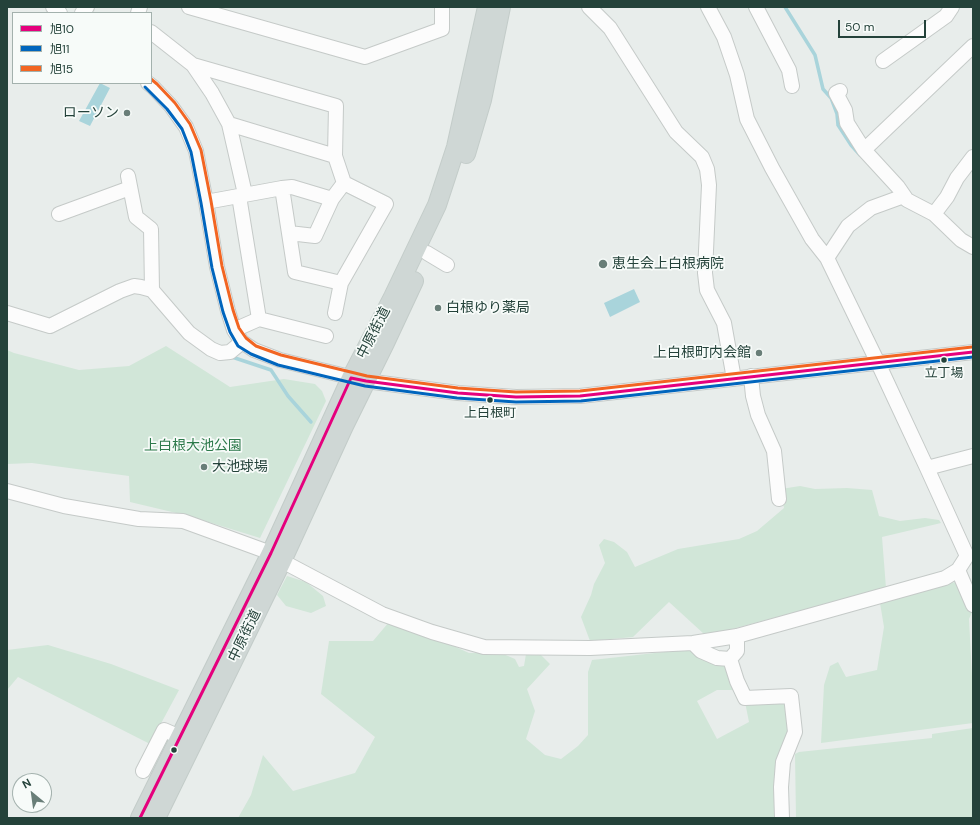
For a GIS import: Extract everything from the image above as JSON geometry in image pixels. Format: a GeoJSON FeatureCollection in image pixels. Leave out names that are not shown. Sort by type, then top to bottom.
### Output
{"type":"FeatureCollection","features":[{"type":"Feature","properties":{"kind":"main road","name":"中原街道"},"geometry":{"type":"LineString","coordinates":[[156,818],[358,380],[393,296],[437,205],[456,147],[487,7]]}},
{"type":"Feature","properties":{"kind":"main road","name":"中原街道"},"geometry":{"type":"LineString","coordinates":[[358,380],[385,343],[440,224],[467,150],[482,100],[501,7]]}},
{"type":"Feature","properties":{"kind":"main road","name":"中原街道"},"geometry":{"type":"LineString","coordinates":[[140,818],[180,737],[276,557]]}},
{"type":"Feature","properties":{"kind":"street"},"geometry":{"type":"LineString","coordinates":[[189,7],[365,57],[442,30],[442,7]]}},
{"type":"Feature","properties":{"kind":"street"},"geometry":{"type":"LineString","coordinates":[[589,7],[610,28],[676,132],[702,157],[707,169],[709,186],[705,279],[707,290],[724,323],[734,379]]}},
{"type":"Feature","properties":{"kind":"street"},"geometry":{"type":"LineString","coordinates":[[7,491],[64,506],[139,519],[184,521],[276,557],[382,614],[432,632],[484,647],[590,648],[693,643],[737,636],[945,578],[958,570],[970,554],[927,468],[827,258],[812,239],[747,119],[737,75],[724,37],[708,7]]}},
{"type":"Feature","properties":{"kind":"street"},"geometry":{"type":"LineString","coordinates":[[756,7],[789,70],[792,86]]}},
{"type":"Feature","properties":{"kind":"street"},"geometry":{"type":"LineString","coordinates":[[883,61],[946,16],[952,7]]}},
{"type":"Feature","properties":{"kind":"street"},"geometry":{"type":"LineString","coordinates":[[152,33],[193,65],[212,93],[229,124],[242,195],[259,319]]}},
{"type":"Feature","properties":{"kind":"street"},"geometry":{"type":"LineString","coordinates":[[864,150],[971,53]]}},
{"type":"Feature","properties":{"kind":"street"},"geometry":{"type":"LineString","coordinates":[[193,65],[336,106],[335,156],[344,183],[386,204],[341,283],[335,313]]}},
{"type":"Feature","properties":{"kind":"street"},"geometry":{"type":"LineString","coordinates":[[149,84],[170,106],[186,127],[196,151],[217,267],[234,330],[242,342],[254,350],[280,360],[358,380],[458,393],[516,397],[580,396],[973,352]]}},
{"type":"Feature","properties":{"kind":"street"},"geometry":{"type":"LineString","coordinates":[[840,91],[836,93],[845,110],[847,123],[864,150],[898,187],[906,200],[934,214],[961,240],[973,247]]}},
{"type":"Feature","properties":{"kind":"street"},"geometry":{"type":"LineString","coordinates":[[229,124],[335,156]]}},
{"type":"Feature","properties":{"kind":"street"},"geometry":{"type":"LineString","coordinates":[[934,214],[947,197],[957,178],[973,157]]}},
{"type":"Feature","properties":{"kind":"street"},"geometry":{"type":"LineString","coordinates":[[59,214],[129,182],[136,217],[151,229],[152,290]]}},
{"type":"Feature","properties":{"kind":"street"},"geometry":{"type":"LineString","coordinates":[[289,234],[315,236],[332,199],[344,183]]}},
{"type":"Feature","properties":{"kind":"street"},"geometry":{"type":"LineString","coordinates":[[206,202],[292,187],[332,199]]}},
{"type":"Feature","properties":{"kind":"street"},"geometry":{"type":"LineString","coordinates":[[282,188],[295,272],[341,283]]}},
{"type":"Feature","properties":{"kind":"street"},"geometry":{"type":"LineString","coordinates":[[827,258],[848,226],[871,208],[904,196]]}},
{"type":"Feature","properties":{"kind":"street"},"geometry":{"type":"LineString","coordinates":[[427,253],[447,265]]}},
{"type":"Feature","properties":{"kind":"street"},"geometry":{"type":"LineString","coordinates":[[7,313],[50,326],[120,291],[134,286],[152,290],[189,333],[211,349],[220,353],[230,352],[242,342]]}},
{"type":"Feature","properties":{"kind":"street"},"geometry":{"type":"LineString","coordinates":[[234,330],[259,319],[326,336]]}},
{"type":"Feature","properties":{"kind":"street"},"geometry":{"type":"LineString","coordinates":[[751,376],[753,396],[758,415],[774,451],[779,499]]}},
{"type":"Feature","properties":{"kind":"street"},"geometry":{"type":"LineString","coordinates":[[927,468],[973,456]]}},
{"type":"Feature","properties":{"kind":"street"},"geometry":{"type":"LineString","coordinates":[[958,570],[973,606]]}},
{"type":"Feature","properties":{"kind":"street"},"geometry":{"type":"LineString","coordinates":[[730,659],[737,651],[737,636]]}},
{"type":"Feature","properties":{"kind":"street"},"geometry":{"type":"LineString","coordinates":[[693,643],[701,652],[717,658],[730,659]]}},
{"type":"Feature","properties":{"kind":"street"},"geometry":{"type":"LineString","coordinates":[[730,659],[737,681],[745,698],[790,696],[795,732],[783,762],[781,787],[782,818]]}},
{"type":"Feature","properties":{"kind":"street"},"geometry":{"type":"LineString","coordinates":[[142,771],[164,730],[180,737]]}},
{"type":"Feature","properties":{"kind":"green space","name":"上白根大池公園"},"geometry":{"type":"Polygon","coordinates":[[[166,346],[230,387],[284,379],[315,384],[322,391],[326,401],[260,538],[189,516],[130,502],[129,476],[32,463],[7,464],[7,350],[79,370],[129,366],[166,346]]]}},
{"type":"Feature","properties":{"kind":"green space"},"geometry":{"type":"Polygon","coordinates":[[[800,486],[815,489],[847,488],[872,490],[879,516],[900,521],[925,518],[939,520],[941,523],[882,537],[886,588],[717,633],[704,634],[669,602],[633,637],[590,641],[581,617],[591,595],[594,584],[605,563],[599,545],[604,539],[614,542],[627,552],[635,567],[678,549],[739,539],[757,531],[784,508],[781,489],[800,486]]]}},
{"type":"Feature","properties":{"kind":"green space"},"geometry":{"type":"Polygon","coordinates":[[[287,576],[306,582],[323,596],[326,606],[311,613],[286,606],[277,595],[287,576]]]}},
{"type":"Feature","properties":{"kind":"green space"},"geometry":{"type":"Polygon","coordinates":[[[959,581],[972,612],[969,619],[973,723],[821,743],[824,685],[830,666],[838,662],[846,677],[877,670],[884,627],[880,603],[959,581]]]}},
{"type":"Feature","properties":{"kind":"green space"},"geometry":{"type":"Polygon","coordinates":[[[389,622],[447,643],[469,653],[501,653],[515,659],[519,667],[524,666],[526,654],[540,654],[550,664],[527,689],[535,711],[526,739],[545,755],[561,759],[578,746],[588,735],[588,672],[592,660],[691,649],[702,659],[716,662],[725,661],[733,690],[717,690],[697,701],[717,739],[749,722],[745,702],[785,702],[791,730],[781,818],[238,818],[251,795],[263,755],[293,791],[355,773],[375,737],[321,694],[329,641],[373,641],[389,622]]]}},
{"type":"Feature","properties":{"kind":"green space"},"geometry":{"type":"Polygon","coordinates":[[[48,645],[111,664],[179,690],[150,744],[18,677],[7,690],[7,650],[48,645]]]}},
{"type":"Feature","properties":{"kind":"green space"},"geometry":{"type":"Polygon","coordinates":[[[973,728],[973,818],[796,818],[795,754],[799,752],[932,738],[932,734],[973,728]]]}},
{"type":"Feature","properties":{"kind":"water"},"geometry":{"type":"Polygon","coordinates":[[[99,84],[110,88],[90,126],[79,121],[99,84]]]}},
{"type":"Feature","properties":{"kind":"water"},"geometry":{"type":"Polygon","coordinates":[[[634,289],[640,302],[610,317],[604,303],[634,289]]]}},
{"type":"Feature","properties":{"kind":"waterway"},"geometry":{"type":"LineString","coordinates":[[785,7],[815,55],[823,89],[831,98],[837,114],[838,125],[851,145],[860,155]]}},
{"type":"Feature","properties":{"kind":"waterway"},"geometry":{"type":"LineString","coordinates":[[232,357],[271,370],[288,396],[311,422]]}},
{"type":"Feature","properties":{"kind":"transit line","name":"旭15"},"geometry":{"type":"LineString","coordinates":[[152,80],[175,103],[190,124],[201,150],[222,266],[239,328],[246,338],[256,346],[281,355],[367,376],[458,388],[516,392],[580,391],[972,347]]}},
{"type":"Feature","properties":{"kind":"transit line","name":"旭11"},"geometry":{"type":"LineString","coordinates":[[145,87],[167,109],[182,129],[191,152],[212,268],[223,312],[230,332],[238,346],[251,354],[278,365],[365,386],[457,398],[516,402],[581,401],[973,357]]}},
{"type":"Feature","properties":{"kind":"transit line","name":"旭10"},"geometry":{"type":"LineString","coordinates":[[351,378],[458,393],[516,397],[580,396],[973,352]]}},
{"type":"Feature","properties":{"kind":"transit line","name":"旭10"},"geometry":{"type":"LineString","coordinates":[[140,818],[271,553],[351,378]]}},
{"type":"Feature","properties":{"kind":"place","name":"ローソン"},"geometry":{"type":"Point","coordinates":[127,113]}},
{"type":"Feature","properties":{"kind":"place","name":"恵生会上白根病院"},"geometry":{"type":"Point","coordinates":[603,264]}},
{"type":"Feature","properties":{"kind":"place","name":"白根ゆり薬局"},"geometry":{"type":"Point","coordinates":[438,308]}},
{"type":"Feature","properties":{"kind":"place","name":"上白根町内会館"},"geometry":{"type":"Point","coordinates":[759,353]}},
{"type":"Feature","properties":{"kind":"place","name":"立丁場"},"geometry":{"type":"Point","coordinates":[944,360]}},
{"type":"Feature","properties":{"kind":"place","name":"上白根町"},"geometry":{"type":"Point","coordinates":[490,400]}},
{"type":"Feature","properties":{"kind":"place","name":"大池球場"},"geometry":{"type":"Point","coordinates":[204,467]}}]}
